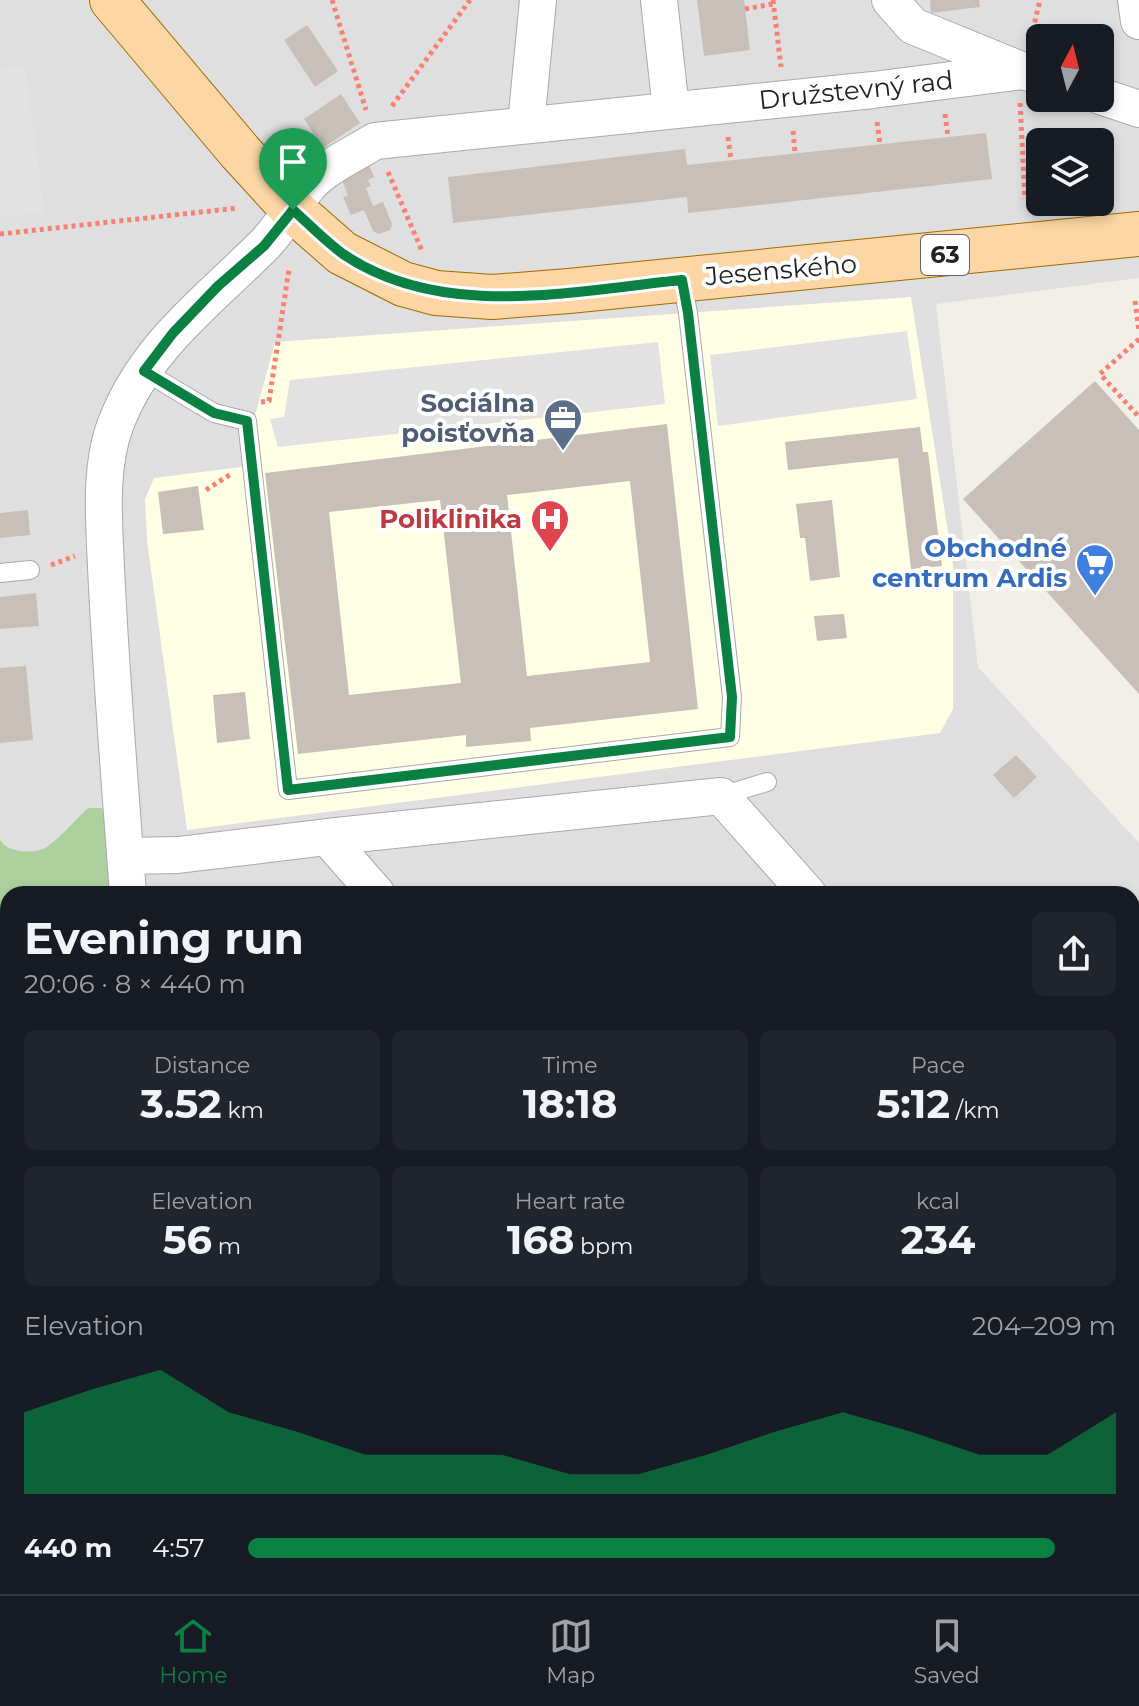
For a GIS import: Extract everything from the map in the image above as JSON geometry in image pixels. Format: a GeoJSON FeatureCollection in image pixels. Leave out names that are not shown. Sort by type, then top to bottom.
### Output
{"type":"FeatureCollection","features":[{"type":"Feature","properties":{"kind":"main road","name":"Jesenského"},"geometry":{"type":"LineString","coordinates":[[112,0],[293,210],[342,253],[362,265],[403,284],[436,293],[492,297],[1139,234]]}},
{"type":"Feature","properties":{"kind":"street"},"geometry":{"type":"LineString","coordinates":[[526,124],[538,0]]}},
{"type":"Feature","properties":{"kind":"street"},"geometry":{"type":"LineString","coordinates":[[659,0],[671,110]]}},
{"type":"Feature","properties":{"kind":"street"},"geometry":{"type":"LineString","coordinates":[[890,0],[913,26],[1026,72]]}},
{"type":"Feature","properties":{"kind":"street"},"geometry":{"type":"LineString","coordinates":[[1136,0],[1139,21]]}},
{"type":"Feature","properties":{"kind":"street","name":"Družstevný rad"},"geometry":{"type":"LineString","coordinates":[[127,886],[115,744],[105,542],[108,457],[116,423],[144,371],[173,333],[218,286],[264,246],[307,187],[375,141],[1026,74]]}},
{"type":"Feature","properties":{"kind":"street"},"geometry":{"type":"LineString","coordinates":[[1114,101],[1139,109]]}},
{"type":"Feature","properties":{"kind":"street"},"geometry":{"type":"LineString","coordinates":[[125,856],[178,855],[721,796],[801,886]]}},
{"type":"Feature","properties":{"kind":"street"},"geometry":{"type":"LineString","coordinates":[[327,837],[370,886]]}},
{"type":"Feature","properties":{"kind":"lane"},"geometry":{"type":"LineString","coordinates":[[144,371],[214,413],[247,421],[288,790],[730,737],[732,697],[682,280]]}},
{"type":"Feature","properties":{"kind":"lane"},"geometry":{"type":"LineString","coordinates":[[0,573],[30,570]]}},
{"type":"Feature","properties":{"kind":"lane"},"geometry":{"type":"LineString","coordinates":[[721,796],[767,782]]}},
{"type":"Feature","properties":{"kind":"path"},"geometry":{"type":"LineString","coordinates":[[390,108],[470,0]]}},
{"type":"Feature","properties":{"kind":"path"},"geometry":{"type":"LineString","coordinates":[[745,9],[773,2],[785,98]]}},
{"type":"Feature","properties":{"kind":"path"},"geometry":{"type":"LineString","coordinates":[[0,234],[238,208]]}},
{"type":"Feature","properties":{"kind":"path"},"geometry":{"type":"LineString","coordinates":[[258,402],[269,401],[289,268]]}},
{"type":"Feature","properties":{"kind":"path"},"geometry":{"type":"LineString","coordinates":[[1135,301],[1139,331]]}},
{"type":"Feature","properties":{"kind":"path"},"geometry":{"type":"LineString","coordinates":[[1139,339],[1100,374],[1139,417]]}},
{"type":"Feature","properties":{"kind":"path"},"geometry":{"type":"LineString","coordinates":[[206,490],[233,473]]}},
{"type":"Feature","properties":{"kind":"path"},"geometry":{"type":"LineString","coordinates":[[30,570],[59,563],[105,542]]}},
{"type":"Feature","properties":{"kind":"shaded area"},"geometry":{"type":"Polygon","coordinates":[[[0,0],[1139,0],[1139,278],[936,304],[978,667],[1139,843],[1139,886],[0,886],[0,0]]]}},
{"type":"Feature","properties":{"kind":"shaded area"},"geometry":{"type":"Polygon","coordinates":[[[25,66],[44,212],[0,218],[0,69],[25,66]]]}},
{"type":"Feature","properties":{"kind":"shaded area","name":"Poliklinika"},"geometry":{"type":"Polygon","coordinates":[[[911,297],[953,564],[953,709],[940,733],[187,830],[147,541],[145,499],[154,478],[241,467],[275,342],[911,297]]]}},
{"type":"Feature","properties":{"kind":"shaded area"},"geometry":{"type":"Polygon","coordinates":[[[907,331],[917,399],[718,426],[710,355],[907,331]]]}},
{"type":"Feature","properties":{"kind":"shaded area"},"geometry":{"type":"Polygon","coordinates":[[[658,342],[665,404],[278,447],[270,419],[284,417],[290,380],[658,342]]]}},
{"type":"Feature","properties":{"kind":"green space"},"geometry":{"type":"Polygon","coordinates":[[[88,808],[102,808],[115,886],[0,886],[0,840],[19,851],[31,851],[43,849],[88,808]]]}},
{"type":"Feature","properties":{"kind":"building"},"geometry":{"type":"Polygon","coordinates":[[[697,0],[744,0],[750,50],[704,56],[697,0]]]}},
{"type":"Feature","properties":{"kind":"building"},"geometry":{"type":"Polygon","coordinates":[[[930,0],[979,0],[980,7],[931,13],[930,0]]]}},
{"type":"Feature","properties":{"kind":"building"},"geometry":{"type":"Polygon","coordinates":[[[307,25],[338,71],[315,87],[284,40],[307,25]]]}},
{"type":"Feature","properties":{"kind":"building"},"geometry":{"type":"Polygon","coordinates":[[[341,94],[360,123],[323,148],[304,119],[341,94]]]}},
{"type":"Feature","properties":{"kind":"building"},"geometry":{"type":"Polygon","coordinates":[[[986,133],[992,179],[688,213],[687,197],[453,223],[448,177],[685,149],[687,165],[986,133]]]}},
{"type":"Feature","properties":{"kind":"building"},"geometry":{"type":"Polygon","coordinates":[[[369,165],[374,177],[368,180],[371,186],[366,188],[373,206],[383,202],[392,224],[390,230],[379,234],[373,231],[364,210],[351,215],[343,197],[348,196],[341,177],[369,165]]]}},
{"type":"Feature","properties":{"kind":"building","name":"Obchodné centrum Ardis"},"geometry":{"type":"Polygon","coordinates":[[[1095,381],[1139,430],[1139,694],[963,499],[1095,381]]]}},
{"type":"Feature","properties":{"kind":"building"},"geometry":{"type":"Polygon","coordinates":[[[667,424],[698,709],[530,728],[531,741],[466,747],[466,735],[298,754],[265,473],[667,424]],[[630,481],[507,495],[527,676],[650,662],[630,481]],[[440,500],[329,512],[349,695],[461,683],[440,500]]]}},
{"type":"Feature","properties":{"kind":"building"},"geometry":{"type":"Polygon","coordinates":[[[920,427],[923,452],[928,452],[942,566],[911,569],[898,458],[788,470],[785,442],[920,427]]]}},
{"type":"Feature","properties":{"kind":"building"},"geometry":{"type":"Polygon","coordinates":[[[198,486],[204,530],[163,534],[158,492],[198,486]]]}},
{"type":"Feature","properties":{"kind":"building"},"geometry":{"type":"Polygon","coordinates":[[[832,500],[840,577],[810,581],[805,538],[800,538],[796,504],[832,500]]]}},
{"type":"Feature","properties":{"kind":"building"},"geometry":{"type":"Polygon","coordinates":[[[28,510],[30,535],[0,538],[0,513],[28,510]]]}},
{"type":"Feature","properties":{"kind":"building"},"geometry":{"type":"Polygon","coordinates":[[[36,593],[39,626],[0,629],[0,597],[36,593]]]}},
{"type":"Feature","properties":{"kind":"building"},"geometry":{"type":"Polygon","coordinates":[[[844,614],[847,638],[817,641],[814,616],[844,614]]]}},
{"type":"Feature","properties":{"kind":"building"},"geometry":{"type":"Polygon","coordinates":[[[26,666],[33,740],[0,743],[0,668],[26,666]]]}},
{"type":"Feature","properties":{"kind":"building"},"geometry":{"type":"Polygon","coordinates":[[[245,692],[250,739],[217,743],[213,695],[245,692]]]}},
{"type":"Feature","properties":{"kind":"building"},"geometry":{"type":"Polygon","coordinates":[[[1016,755],[1037,777],[1014,798],[993,775],[1016,755]]]}},
{"type":"Feature","properties":{"kind":"place","name":"Sociálna poisťovňa"},"geometry":{"type":"Point","coordinates":[563,452]}},
{"type":"Feature","properties":{"kind":"place","name":"Poliklinika"},"geometry":{"type":"Point","coordinates":[550,553]}},
{"type":"Feature","properties":{"kind":"place","name":"Obchodné centrum Ardis"},"geometry":{"type":"Point","coordinates":[1095,597]}},
{"type":"Feature","properties":{"kind":"route"},"geometry":{"type":"LineString","coordinates":[[293,210],[342,253],[403,284],[436,293],[492,297],[682,280],[732,697],[730,737],[288,790],[247,421],[214,413],[144,371],[173,333],[218,286],[264,246],[293,210]]}}]}
